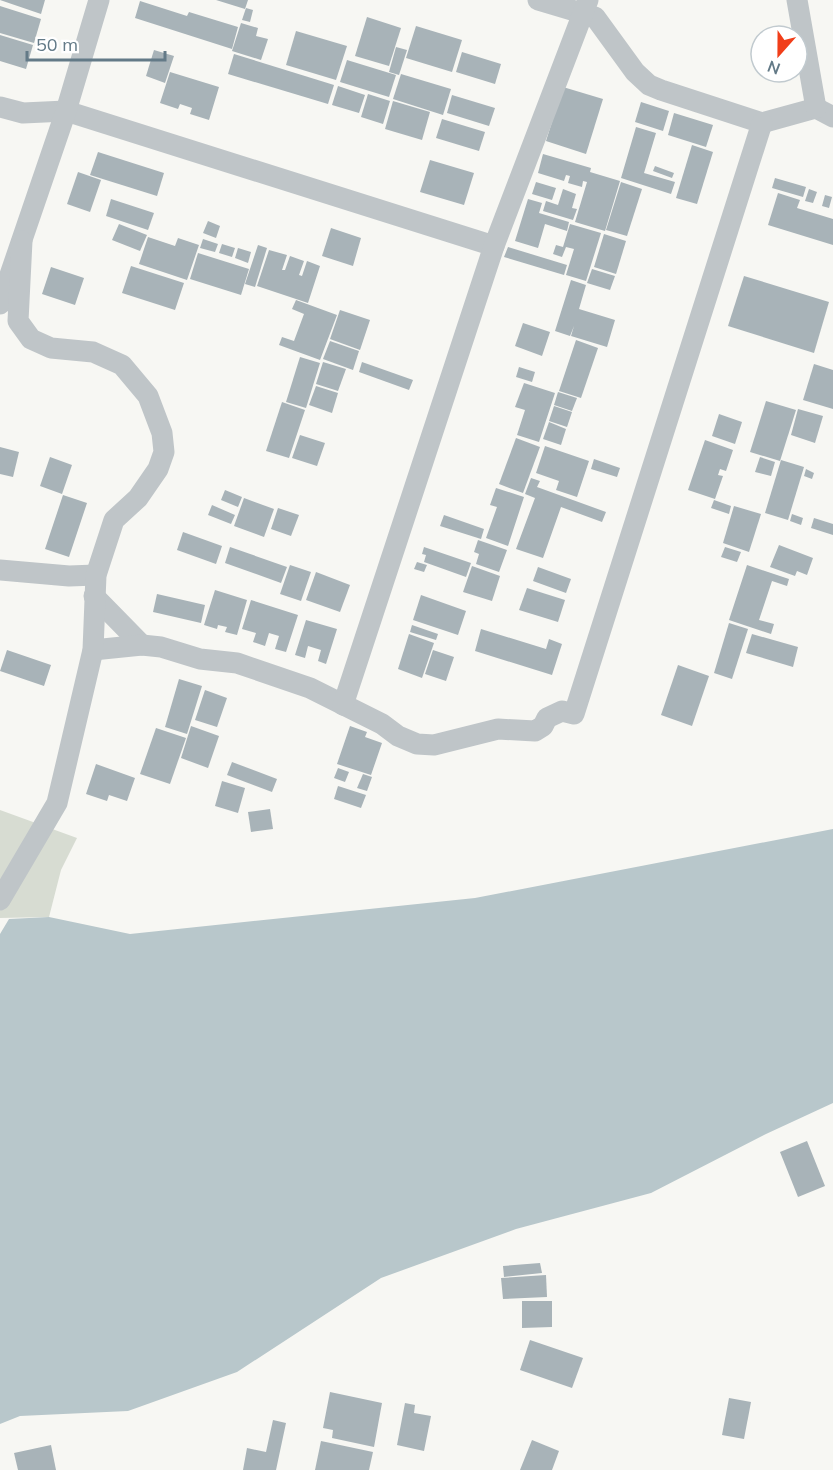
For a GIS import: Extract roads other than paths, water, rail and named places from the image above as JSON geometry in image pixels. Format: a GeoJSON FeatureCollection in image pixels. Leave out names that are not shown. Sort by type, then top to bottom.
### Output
{"type":"FeatureCollection","features":[{"type":"Feature","properties":{"kind":"street"},"geometry":{"type":"LineString","coordinates":[[0,304],[66,111],[99,0]]}},
{"type":"Feature","properties":{"kind":"street"},"geometry":{"type":"LineString","coordinates":[[538,0],[585,7],[595,17],[635,72],[649,85],[762,123],[825,112],[797,0]]}},
{"type":"Feature","properties":{"kind":"street"},"geometry":{"type":"LineString","coordinates":[[343,705],[494,246],[585,7]]}},
{"type":"Feature","properties":{"kind":"street"},"geometry":{"type":"LineString","coordinates":[[0,107],[23,113],[66,111],[494,246]]}},
{"type":"Feature","properties":{"kind":"street"},"geometry":{"type":"LineString","coordinates":[[93,650],[142,645],[161,647],[200,659],[237,663],[310,688],[417,744],[434,745],[498,729],[535,731],[543,726],[547,718],[562,711],[574,714],[762,123]]}},
{"type":"Feature","properties":{"kind":"street"},"geometry":{"type":"LineString","coordinates":[[0,900],[57,803],[93,650],[96,575],[114,520],[138,498],[158,469],[164,452],[162,433],[148,396],[122,365],[93,352],[51,348],[31,339],[18,321],[22,241]]}},
{"type":"Feature","properties":{"kind":"street"},"geometry":{"type":"LineString","coordinates":[[0,570],[69,576],[96,575]]}},
{"type":"Feature","properties":{"kind":"street"},"geometry":{"type":"LineString","coordinates":[[94,597],[142,645]]}}]}
